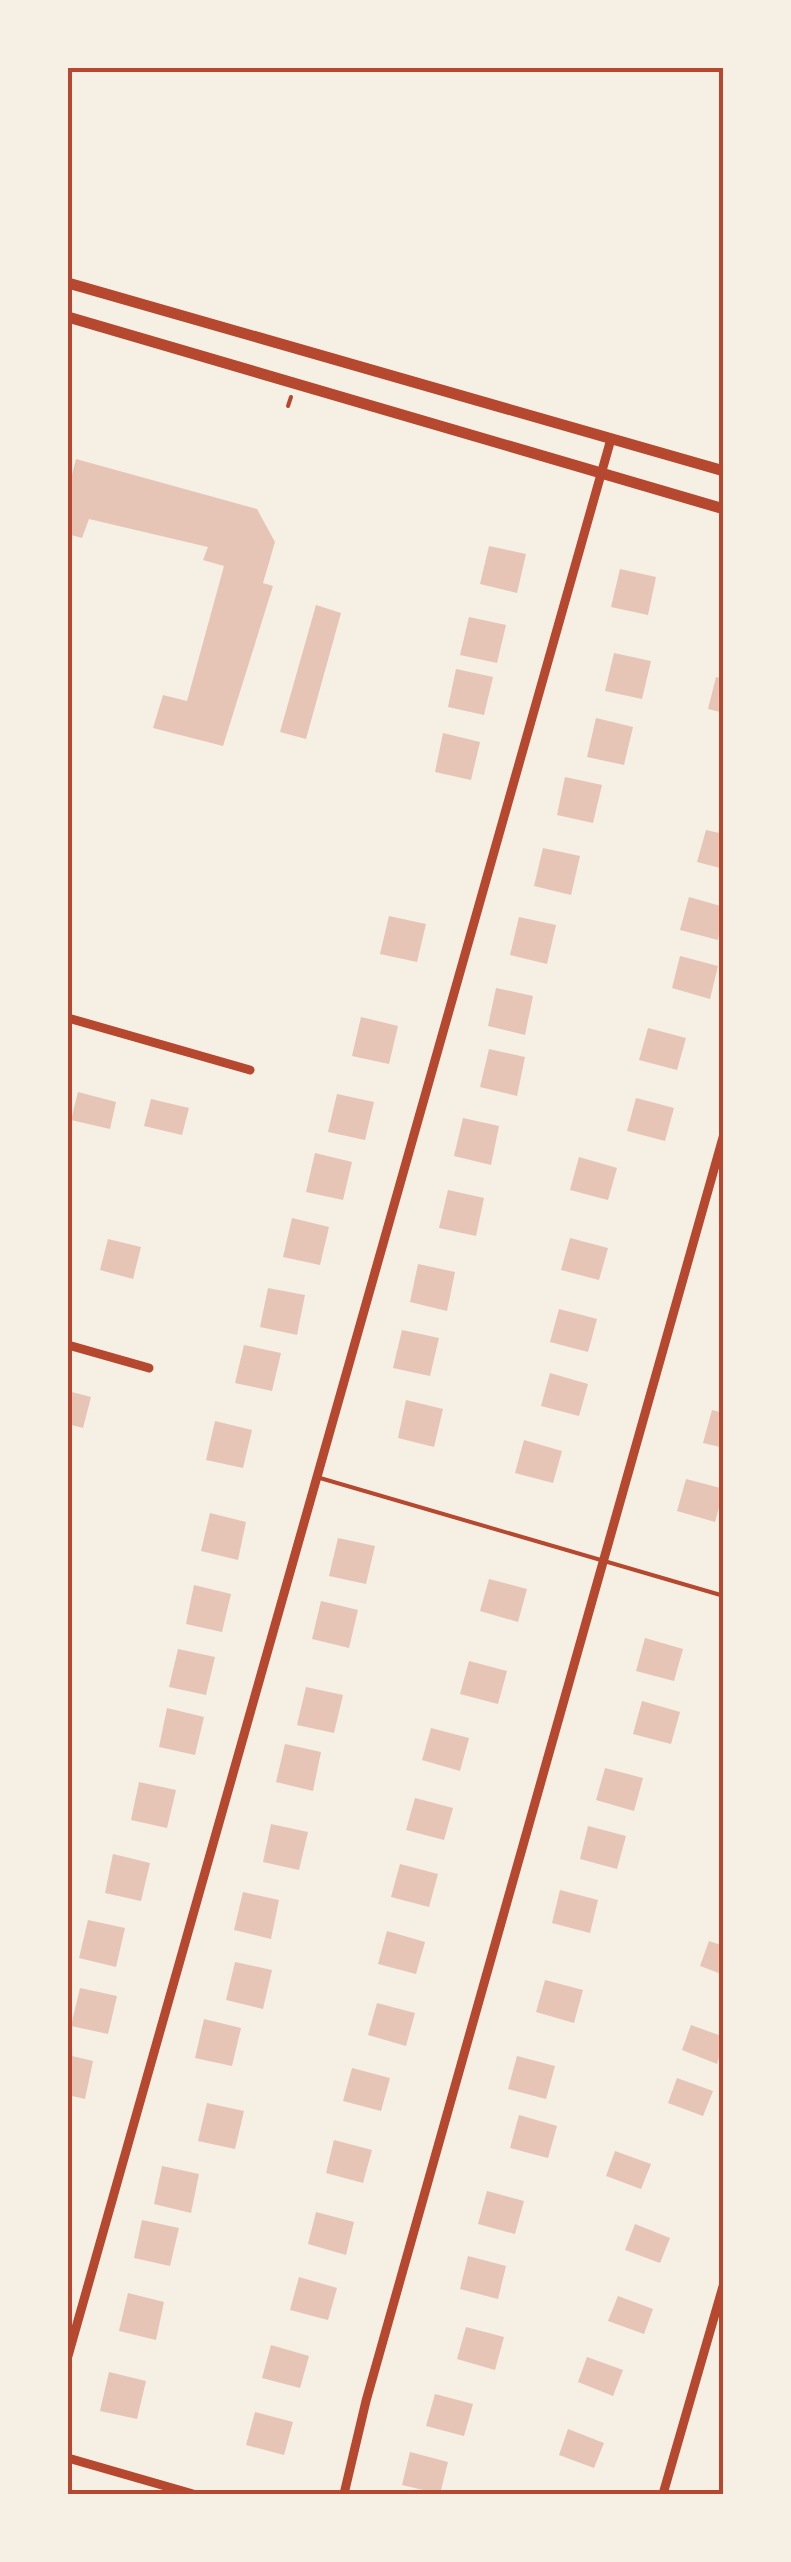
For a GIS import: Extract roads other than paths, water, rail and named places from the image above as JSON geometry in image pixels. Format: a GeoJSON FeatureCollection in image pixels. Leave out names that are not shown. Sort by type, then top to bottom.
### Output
{"type":"FeatureCollection","features":[{"type":"Feature","properties":{"kind":"street"},"geometry":{"type":"LineString","coordinates":[[68,283],[724,472]]}},
{"type":"Feature","properties":{"kind":"street"},"geometry":{"type":"LineString","coordinates":[[68,318],[724,509]]}},
{"type":"Feature","properties":{"kind":"street"},"geometry":{"type":"LineString","coordinates":[[68,2356],[611,439]]}},
{"type":"Feature","properties":{"kind":"street"},"geometry":{"type":"LineString","coordinates":[[68,1018],[250,1070]]}},
{"type":"Feature","properties":{"kind":"street"},"geometry":{"type":"LineString","coordinates":[[344,2494],[371,2382],[724,1134]]}},
{"type":"Feature","properties":{"kind":"street"},"geometry":{"type":"LineString","coordinates":[[68,1345],[149,1368]]}},
{"type":"Feature","properties":{"kind":"street"},"geometry":{"type":"LineString","coordinates":[[663,2494],[724,2283]]}},
{"type":"Feature","properties":{"kind":"street"},"geometry":{"type":"LineString","coordinates":[[68,2458],[193,2494]]}},
{"type":"Feature","properties":{"kind":"lane"},"geometry":{"type":"LineString","coordinates":[[318,1477],[724,1596]]}}]}
